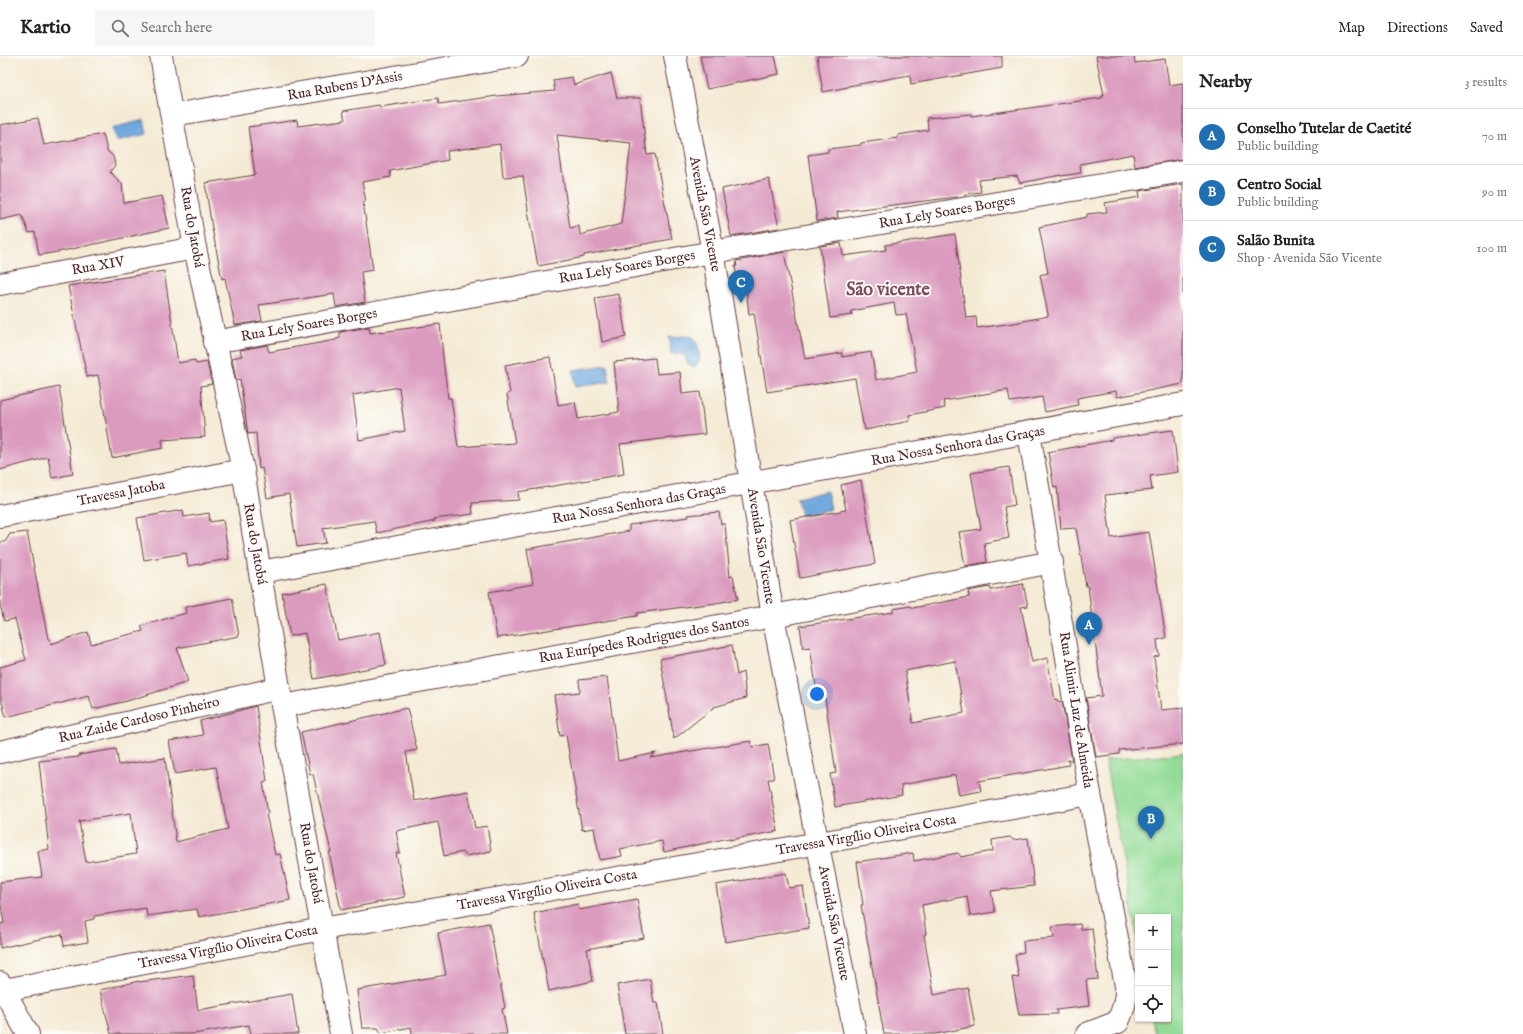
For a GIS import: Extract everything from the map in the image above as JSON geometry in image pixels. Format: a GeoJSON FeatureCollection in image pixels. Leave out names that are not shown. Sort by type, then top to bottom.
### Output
{"type":"FeatureCollection","features":[{"type":"Feature","properties":{"kind":"street","name":"Rua do Jatobá"},"geometry":{"type":"LineString","coordinates":[[161,56],[173,115],[195,248],[214,342],[243,470],[281,697],[341,1034]]}},
{"type":"Feature","properties":{"kind":"street","name":"Rua Rubens D'Assis"},"geometry":{"type":"LineString","coordinates":[[173,115],[517,56]]}},
{"type":"Feature","properties":{"kind":"street","name":"Avenida São Vicente"},"geometry":{"type":"LineString","coordinates":[[675,56],[713,252],[773,616],[819,844],[855,1034]]}},
{"type":"Feature","properties":{"kind":"street","name":"Rua Lely Soares Borges"},"geometry":{"type":"LineString","coordinates":[[214,342],[713,252],[1183,171]]}},
{"type":"Feature","properties":{"kind":"street","name":"Rua XIV"},"geometry":{"type":"LineString","coordinates":[[0,284],[195,248]]}},
{"type":"Feature","properties":{"kind":"street","name":"Rua Nossa Senhora das Graças"},"geometry":{"type":"LineString","coordinates":[[260,572],[751,484],[1183,404]]}},
{"type":"Feature","properties":{"kind":"street","name":"Rua Alimir Luz de Almeida"},"geometry":{"type":"LineString","coordinates":[[1029,433],[1090,794],[1127,995],[1124,1008],[1118,1022],[1087,1034]]}},
{"type":"Feature","properties":{"kind":"street","name":"Travessa Jatoba"},"geometry":{"type":"LineString","coordinates":[[0,516],[243,470]]}},
{"type":"Feature","properties":{"kind":"street","name":"Rua Eurípedes Rodrigues dos Santos"},"geometry":{"type":"LineString","coordinates":[[281,697],[773,616],[1052,562]]}},
{"type":"Feature","properties":{"kind":"street","name":"Rua Zaide Cardoso Pinheiro"},"geometry":{"type":"LineString","coordinates":[[0,752],[281,697]]}},
{"type":"Feature","properties":{"kind":"street","name":"Travessa Virgílio Oliveira Costa"},"geometry":{"type":"LineString","coordinates":[[2,986],[322,929],[819,844],[1090,794]]}},
{"type":"Feature","properties":{"kind":"street"},"geometry":{"type":"LineString","coordinates":[[2,986],[28,1034]]}},
{"type":"Feature","properties":{"kind":"green space"},"geometry":{"type":"Polygon","coordinates":[[[1183,753],[1183,1034],[1155,1034],[1153,1022],[1171,1022],[1171,914],[1135,914],[1135,925],[1105,760],[1183,753]]]}},
{"type":"Feature","properties":{"kind":"water"},"geometry":{"type":"Polygon","coordinates":[[[144,120],[147,134],[116,141],[112,128],[144,120]]]}},
{"type":"Feature","properties":{"kind":"water"},"geometry":{"type":"Polygon","coordinates":[[[669,337],[693,337],[699,348],[699,361],[694,367],[689,365],[685,356],[682,354],[671,354],[669,337]]]}},
{"type":"Feature","properties":{"kind":"water"},"geometry":{"type":"Polygon","coordinates":[[[607,365],[610,382],[575,387],[573,370],[607,365]]]}},
{"type":"Feature","properties":{"kind":"water"},"geometry":{"type":"Polygon","coordinates":[[[827,491],[831,509],[801,516],[797,498],[827,491]]]}},
{"type":"Feature","properties":{"kind":"building"},"geometry":{"type":"Polygon","coordinates":[[[700,56],[775,56],[779,74],[707,89],[700,56]]]}},
{"type":"Feature","properties":{"kind":"building"},"geometry":{"type":"Polygon","coordinates":[[[817,56],[1002,56],[1002,68],[911,84],[910,75],[823,92],[817,56]]]}},
{"type":"Feature","properties":{"kind":"building"},"geometry":{"type":"Polygon","coordinates":[[[1096,56],[1134,56],[1135,63],[1165,59],[1169,85],[1183,83],[1183,159],[1135,167],[1133,154],[1080,164],[1081,173],[1061,175],[1020,183],[1017,176],[979,180],[981,192],[965,194],[965,196],[837,212],[838,218],[817,221],[808,155],[828,152],[828,149],[898,138],[898,135],[928,130],[927,118],[971,114],[971,116],[1102,98],[1104,95],[1096,56]]]}},
{"type":"Feature","properties":{"kind":"building"},"geometry":{"type":"Polygon","coordinates":[[[611,73],[617,98],[640,98],[647,155],[655,154],[672,239],[584,255],[584,257],[538,266],[523,176],[503,177],[500,144],[447,151],[448,160],[390,171],[391,177],[362,182],[366,201],[363,202],[373,270],[361,272],[365,302],[336,307],[334,294],[259,305],[262,321],[235,325],[225,278],[222,279],[205,183],[255,175],[248,127],[297,120],[298,126],[345,120],[343,111],[438,98],[439,104],[497,96],[555,91],[553,80],[572,77],[574,85],[611,73]],[[557,135],[570,228],[579,226],[580,235],[621,224],[631,143],[557,135]]]}},
{"type":"Feature","properties":{"kind":"building"},"geometry":{"type":"Polygon","coordinates":[[[38,118],[44,145],[103,134],[107,151],[113,156],[115,165],[110,172],[122,184],[124,203],[162,196],[169,228],[39,255],[35,232],[29,233],[22,215],[0,220],[0,125],[38,118]]]}},
{"type":"Feature","properties":{"kind":"building"},"geometry":{"type":"Polygon","coordinates":[[[769,179],[779,228],[731,236],[722,189],[769,179]]]}},
{"type":"Feature","properties":{"kind":"building"},"geometry":{"type":"Polygon","coordinates":[[[1183,184],[1183,384],[1117,397],[1116,391],[1077,398],[1078,405],[1045,412],[1042,397],[1010,402],[1008,390],[943,401],[945,408],[909,415],[910,421],[865,430],[855,378],[767,392],[754,313],[749,314],[746,289],[738,290],[735,266],[737,266],[736,261],[784,252],[805,359],[842,353],[842,357],[871,352],[876,380],[917,372],[906,314],[896,315],[894,303],[851,311],[852,315],[830,318],[820,246],[841,243],[843,256],[886,250],[885,245],[955,234],[966,318],[976,317],[977,328],[1014,323],[1048,316],[1040,275],[1048,273],[1039,227],[1087,217],[1087,214],[1107,212],[1105,203],[1140,197],[1139,191],[1183,184]]]}},
{"type":"Feature","properties":{"kind":"building"},"geometry":{"type":"Polygon","coordinates":[[[164,271],[178,363],[195,360],[196,364],[207,362],[212,384],[201,386],[205,437],[162,440],[163,448],[112,458],[98,375],[87,377],[68,286],[164,271]]]}},
{"type":"Feature","properties":{"kind":"building"},"geometry":{"type":"Polygon","coordinates":[[[619,294],[626,337],[602,342],[595,298],[619,294]]]}},
{"type":"Feature","properties":{"kind":"building"},"geometry":{"type":"Polygon","coordinates":[[[440,324],[448,398],[451,398],[458,447],[515,443],[507,394],[510,393],[505,365],[550,357],[558,405],[575,402],[578,419],[619,412],[614,362],[655,358],[657,374],[680,372],[682,394],[700,392],[705,434],[620,444],[624,474],[518,492],[519,500],[472,503],[473,514],[434,519],[435,521],[377,533],[374,521],[323,528],[326,543],[297,547],[289,494],[267,498],[262,468],[259,469],[256,433],[248,434],[240,379],[236,380],[232,358],[242,356],[240,350],[267,345],[269,352],[336,340],[340,338],[340,332],[369,327],[370,333],[440,324]],[[399,387],[353,395],[359,440],[405,431],[399,387]]]}},
{"type":"Feature","properties":{"kind":"building"},"geometry":{"type":"Polygon","coordinates":[[[59,387],[73,474],[52,478],[48,457],[0,470],[0,400],[59,387]]]}},
{"type":"Feature","properties":{"kind":"building"},"geometry":{"type":"Polygon","coordinates":[[[1173,430],[1178,472],[1150,476],[1152,490],[1105,495],[1111,538],[1149,532],[1166,638],[1157,640],[1159,656],[1154,657],[1161,710],[1183,708],[1183,744],[1119,750],[1119,754],[1096,757],[1086,698],[1102,696],[1088,586],[1086,586],[1076,528],[1061,529],[1057,487],[1054,488],[1048,452],[1112,440],[1112,438],[1173,430]]]}},
{"type":"Feature","properties":{"kind":"building"},"geometry":{"type":"Polygon","coordinates":[[[1009,467],[1015,505],[1004,507],[1009,538],[984,543],[987,562],[965,566],[959,532],[981,529],[971,473],[1009,467]]]}},
{"type":"Feature","properties":{"kind":"building"},"geometry":{"type":"Polygon","coordinates":[[[861,480],[875,564],[800,578],[790,520],[846,510],[841,485],[861,480]]]}},
{"type":"Feature","properties":{"kind":"building"},"geometry":{"type":"Polygon","coordinates":[[[183,510],[184,517],[209,513],[210,522],[223,520],[229,559],[188,566],[186,553],[144,560],[137,518],[183,510]]]}},
{"type":"Feature","properties":{"kind":"building"},"geometry":{"type":"Polygon","coordinates":[[[719,512],[721,524],[725,524],[730,577],[733,576],[738,599],[637,613],[637,616],[497,638],[489,592],[533,584],[527,549],[629,531],[629,525],[689,517],[688,515],[719,512]]]}},
{"type":"Feature","properties":{"kind":"building"},"geometry":{"type":"Polygon","coordinates":[[[27,532],[48,639],[50,639],[51,644],[88,632],[91,644],[143,631],[141,626],[186,613],[185,607],[232,598],[239,636],[177,648],[188,682],[127,701],[93,709],[89,696],[6,717],[0,695],[0,667],[26,660],[15,619],[4,621],[0,605],[0,542],[5,542],[10,534],[27,532]]]}},
{"type":"Feature","properties":{"kind":"building"},"geometry":{"type":"Polygon","coordinates":[[[327,584],[338,640],[380,632],[386,665],[314,679],[305,633],[290,636],[282,593],[327,584]]]}},
{"type":"Feature","properties":{"kind":"building"},"geometry":{"type":"Polygon","coordinates":[[[1023,584],[1028,606],[1021,607],[1032,662],[1047,658],[1055,700],[1057,699],[1058,702],[1062,701],[1072,760],[1068,760],[1069,765],[979,781],[981,791],[959,795],[955,775],[901,785],[902,795],[835,807],[830,774],[836,773],[825,698],[818,699],[810,647],[803,648],[800,626],[893,612],[893,609],[911,606],[913,608],[969,597],[968,591],[990,587],[991,590],[1023,584]],[[955,661],[905,671],[913,723],[964,713],[955,661]]]}},
{"type":"Feature","properties":{"kind":"building"},"geometry":{"type":"Polygon","coordinates":[[[732,645],[737,675],[743,672],[746,698],[714,707],[674,739],[660,659],[732,645]]]}},
{"type":"Feature","properties":{"kind":"building"},"geometry":{"type":"Polygon","coordinates":[[[607,677],[618,761],[656,753],[650,758],[751,741],[752,747],[768,744],[774,779],[768,779],[778,831],[729,840],[729,838],[664,852],[662,841],[620,849],[622,856],[600,860],[594,828],[582,830],[566,735],[560,736],[554,695],[580,692],[579,680],[607,677]]]}},
{"type":"Feature","properties":{"kind":"building"},"geometry":{"type":"Polygon","coordinates":[[[256,706],[267,781],[263,782],[268,814],[266,814],[275,855],[280,854],[290,900],[199,917],[197,909],[147,916],[146,908],[94,916],[94,919],[85,921],[88,942],[64,946],[62,934],[0,948],[0,924],[4,923],[0,902],[0,882],[42,877],[38,851],[49,849],[39,761],[79,757],[79,755],[116,749],[119,765],[165,758],[176,842],[228,829],[216,767],[175,774],[169,741],[203,735],[200,721],[256,706]],[[131,813],[79,821],[86,862],[136,854],[131,813]]]}},
{"type":"Feature","properties":{"kind":"building"},"geometry":{"type":"Polygon","coordinates":[[[407,708],[417,750],[406,752],[414,801],[468,791],[475,828],[487,826],[491,851],[466,856],[463,852],[444,856],[438,822],[396,831],[400,853],[396,853],[405,897],[341,910],[329,852],[331,852],[313,774],[310,774],[301,732],[407,708]]]}},
{"type":"Feature","properties":{"kind":"building"},"geometry":{"type":"Polygon","coordinates":[[[1010,837],[1013,840],[1028,838],[1034,886],[991,891],[995,912],[970,916],[967,896],[922,905],[926,934],[924,935],[934,995],[968,988],[975,1026],[936,1034],[884,1034],[861,905],[863,905],[857,862],[913,853],[914,861],[958,853],[961,857],[993,851],[992,840],[1010,837]]]}},
{"type":"Feature","properties":{"kind":"building"},"geometry":{"type":"Polygon","coordinates":[[[786,873],[789,888],[803,886],[809,928],[725,942],[716,885],[786,873]]]}},
{"type":"Feature","properties":{"kind":"building"},"geometry":{"type":"Polygon","coordinates":[[[637,899],[644,938],[587,949],[593,981],[549,991],[534,913],[578,904],[579,910],[637,899]]]}},
{"type":"Feature","properties":{"kind":"building"},"geometry":{"type":"Polygon","coordinates":[[[489,923],[505,1008],[502,1009],[507,1034],[412,1034],[411,1027],[381,1033],[378,1028],[362,1028],[357,990],[446,975],[438,933],[489,923]]]}},
{"type":"Feature","properties":{"kind":"building"},"geometry":{"type":"Polygon","coordinates":[[[1080,924],[1081,929],[1092,928],[1098,979],[1086,980],[1089,1006],[1056,1010],[1057,1014],[1019,1015],[1012,977],[1019,978],[1015,955],[1024,952],[1023,941],[1054,938],[1052,927],[1080,924]]]}},
{"type":"Feature","properties":{"kind":"building"},"geometry":{"type":"Polygon","coordinates":[[[193,975],[198,1010],[292,994],[298,1034],[251,1034],[249,1025],[193,1034],[111,1034],[100,990],[139,981],[193,975]]]}},
{"type":"Feature","properties":{"kind":"building"},"geometry":{"type":"Polygon","coordinates":[[[650,979],[654,1003],[658,1003],[663,1034],[625,1034],[617,985],[650,979]]]}},
{"type":"Feature","properties":{"kind":"place","name":"Salão Bunita"},"geometry":{"type":"Point","coordinates":[741,303]}},
{"type":"Feature","properties":{"kind":"place","name":"Conselho Tutelar de Caetité"},"geometry":{"type":"Point","coordinates":[1089,645]}},
{"type":"Feature","properties":{"kind":"place","name":"Centro Social"},"geometry":{"type":"Point","coordinates":[1151,839]}},
{"type":"Feature","properties":{"kind":"district","name":"São vicente"},"geometry":{"type":"Point","coordinates":[888,290]}}]}
